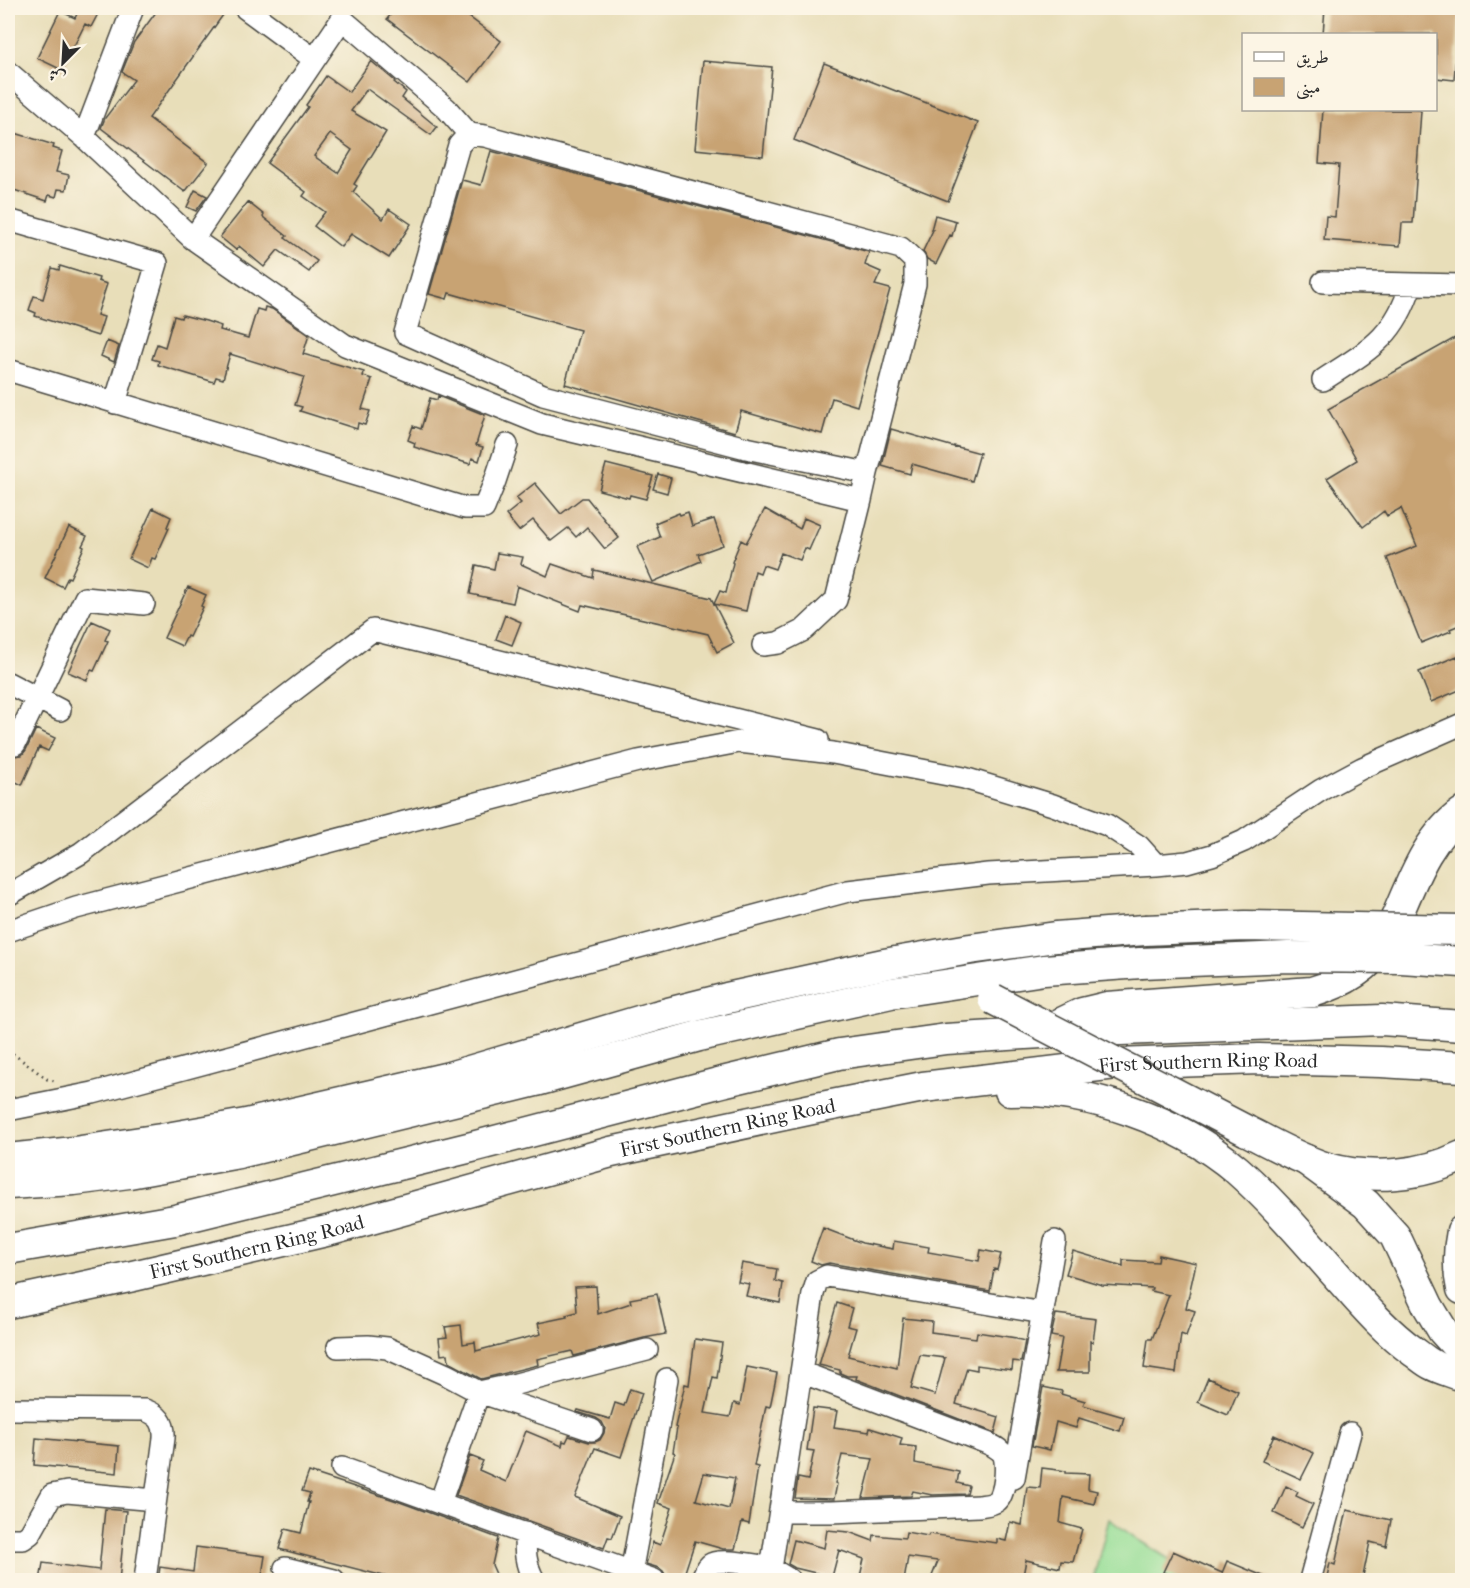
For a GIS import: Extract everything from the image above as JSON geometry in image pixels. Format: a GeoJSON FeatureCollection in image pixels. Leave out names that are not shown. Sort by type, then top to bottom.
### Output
{"type":"FeatureCollection","features":[{"type":"Feature","properties":{"kind":"highway"},"geometry":{"type":"LineString","coordinates":[[1042,1033],[1082,1013],[1107,1007],[1312,992],[1330,987],[1352,975],[1370,961],[1384,944],[1435,839],[1462,813]]}},
{"type":"Feature","properties":{"kind":"highway"},"geometry":{"type":"LineString","coordinates":[[8,1159],[74,1152],[246,1124],[449,1077],[717,1000],[798,981],[970,949],[1056,937],[1145,930],[1245,926],[1462,930]]}},
{"type":"Feature","properties":{"kind":"highway"},"geometry":{"type":"LineString","coordinates":[[8,1184],[74,1180],[129,1173],[239,1154],[536,1081],[699,1036],[891,993],[1044,970],[1141,963],[1288,957],[1401,958],[1462,962]]}},
{"type":"Feature","properties":{"kind":"highway"},"geometry":{"type":"LineString","coordinates":[[891,993],[954,994],[993,999],[1247,1131],[1327,1168],[1350,1173],[1381,1175],[1436,1166],[1462,1156]]}},
{"type":"Feature","properties":{"kind":"highway","name":"First Southern Ring Road"},"geometry":{"type":"LineString","coordinates":[[8,1249],[176,1220],[839,1054],[946,1039],[1042,1033],[1382,1020],[1462,1026]]}},
{"type":"Feature","properties":{"kind":"highway","name":"First Southern Ring Road"},"geometry":{"type":"LineString","coordinates":[[8,1303],[331,1230],[611,1152],[923,1088],[1116,1065],[1247,1059],[1381,1062],[1462,1067]]}},
{"type":"Feature","properties":{"kind":"highway"},"geometry":{"type":"LineString","coordinates":[[923,1088],[967,1093],[1026,1090],[1062,1094],[1127,1110],[1157,1121],[1184,1135],[1236,1170],[1282,1214],[1373,1317],[1401,1343],[1431,1365],[1462,1376]]}},
{"type":"Feature","properties":{"kind":"highway"},"geometry":{"type":"LineString","coordinates":[[1306,1160],[1366,1204],[1395,1236],[1428,1306],[1443,1331],[1462,1352]]}},
{"type":"Feature","properties":{"kind":"highway"},"geometry":{"type":"LineString","coordinates":[[1462,1231],[1459,1257],[1462,1289]]}},
{"type":"Feature","properties":{"kind":"street"},"geometry":{"type":"LineString","coordinates":[[84,137],[133,8]]}},
{"type":"Feature","properties":{"kind":"street"},"geometry":{"type":"LineString","coordinates":[[245,8],[314,59]]}},
{"type":"Feature","properties":{"kind":"street"},"geometry":{"type":"LineString","coordinates":[[193,239],[342,19],[446,108],[469,134],[901,248],[915,261],[915,284],[836,600],[804,630],[778,643],[763,645]]}},
{"type":"Feature","properties":{"kind":"street"},"geometry":{"type":"LineString","coordinates":[[8,72],[84,137],[193,239],[345,345],[542,424],[861,500]]}},
{"type":"Feature","properties":{"kind":"street"},"geometry":{"type":"LineString","coordinates":[[469,134],[459,144],[405,333],[543,395],[746,448],[867,473]]}},
{"type":"Feature","properties":{"kind":"street"},"geometry":{"type":"LineString","coordinates":[[8,220],[157,263],[116,403]]}},
{"type":"Feature","properties":{"kind":"street"},"geometry":{"type":"LineString","coordinates":[[1323,282],[1462,285]]}},
{"type":"Feature","properties":{"kind":"street"},"geometry":{"type":"LineString","coordinates":[[1323,380],[1366,352],[1386,334],[1398,317],[1411,285]]}},
{"type":"Feature","properties":{"kind":"street"},"geometry":{"type":"LineString","coordinates":[[8,370],[465,508],[484,508],[507,445]]}},
{"type":"Feature","properties":{"kind":"street"},"geometry":{"type":"LineString","coordinates":[[15,744],[85,598],[144,604]]}},
{"type":"Feature","properties":{"kind":"street"},"geometry":{"type":"LineString","coordinates":[[8,895],[81,853],[373,630],[964,778],[1053,805],[1107,825],[1139,846],[1156,865]]}},
{"type":"Feature","properties":{"kind":"street"},"geometry":{"type":"LineString","coordinates":[[8,683],[60,710]]}},
{"type":"Feature","properties":{"kind":"street"},"geometry":{"type":"LineString","coordinates":[[8,1110],[93,1093],[848,891],[988,874],[1187,862],[1212,855],[1244,841],[1320,790],[1362,768],[1462,724]]}},
{"type":"Feature","properties":{"kind":"street"},"geometry":{"type":"LineString","coordinates":[[8,931],[76,908],[638,761],[739,742],[833,753],[964,778]]}},
{"type":"Feature","properties":{"kind":"street"},"geometry":{"type":"LineString","coordinates":[[1014,1478],[1055,1240]]}},
{"type":"Feature","properties":{"kind":"street"},"geometry":{"type":"LineString","coordinates":[[771,1569],[813,1294],[817,1281],[827,1276],[1043,1313]]}},
{"type":"Feature","properties":{"kind":"street"},"geometry":{"type":"LineString","coordinates":[[338,1347],[387,1348],[479,1392],[592,1430]]}},
{"type":"Feature","properties":{"kind":"street"},"geometry":{"type":"LineString","coordinates":[[479,1392],[647,1350]]}},
{"type":"Feature","properties":{"kind":"street"},"geometry":{"type":"LineString","coordinates":[[780,1512],[978,1506],[997,1501],[1003,1494],[1006,1464],[1003,1454],[997,1448],[801,1372]]}},
{"type":"Feature","properties":{"kind":"street"},"geometry":{"type":"LineString","coordinates":[[631,1573],[667,1380]]}},
{"type":"Feature","properties":{"kind":"street"},"geometry":{"type":"LineString","coordinates":[[440,1503],[479,1392]]}},
{"type":"Feature","properties":{"kind":"street"},"geometry":{"type":"LineString","coordinates":[[8,1409],[138,1409],[152,1412],[158,1417],[164,1430],[145,1581]]}},
{"type":"Feature","properties":{"kind":"street"},"geometry":{"type":"LineString","coordinates":[[1310,1581],[1350,1432]]}},
{"type":"Feature","properties":{"kind":"street"},"geometry":{"type":"LineString","coordinates":[[342,1468],[654,1581]]}},
{"type":"Feature","properties":{"kind":"street"},"geometry":{"type":"LineString","coordinates":[[8,1539],[23,1539],[30,1534],[52,1495],[67,1492],[155,1500]]}},
{"type":"Feature","properties":{"kind":"street"},"geometry":{"type":"LineString","coordinates":[[525,1533],[526,1560],[534,1581]]}},
{"type":"Feature","properties":{"kind":"street"},"geometry":{"type":"LineString","coordinates":[[701,1581],[709,1565],[714,1562],[771,1569],[790,1581]]}},
{"type":"Feature","properties":{"kind":"street"},"geometry":{"type":"LineString","coordinates":[[285,1568],[334,1581]]}},
{"type":"Feature","properties":{"kind":"path"},"geometry":{"type":"LineString","coordinates":[[8,1050],[47,1079],[56,1082]]}},
{"type":"Feature","properties":{"kind":"green space"},"geometry":{"type":"Polygon","coordinates":[[[1109,1519],[1140,1541],[1203,1580],[1093,1580],[1109,1519]]]}},
{"type":"Feature","properties":{"kind":"building"},"geometry":{"type":"Polygon","coordinates":[[[80,8],[101,8],[91,27],[85,24],[62,70],[37,58],[60,11],[75,18],[80,8]]]}},
{"type":"Feature","properties":{"kind":"building"},"geometry":{"type":"Polygon","coordinates":[[[159,8],[228,8],[149,118],[208,163],[185,192],[101,128],[105,118],[134,80],[122,72],[134,42],[159,8]]]}},
{"type":"Feature","properties":{"kind":"building"},"geometry":{"type":"Polygon","coordinates":[[[396,8],[457,8],[501,41],[470,82],[387,19],[396,8]]]}},
{"type":"Feature","properties":{"kind":"building"},"geometry":{"type":"Polygon","coordinates":[[[1325,8],[1460,8],[1454,80],[1437,78],[1437,33],[1323,33],[1325,8]]]}},
{"type":"Feature","properties":{"kind":"building"},"geometry":{"type":"Polygon","coordinates":[[[371,61],[406,92],[402,98],[437,127],[431,135],[367,89],[351,111],[386,132],[354,184],[357,186],[353,192],[383,219],[389,209],[411,224],[389,258],[351,234],[341,247],[314,226],[325,212],[303,196],[306,192],[267,163],[308,107],[306,105],[326,76],[349,92],[371,61]],[[330,134],[314,156],[338,173],[352,150],[330,134]]]}},
{"type":"Feature","properties":{"kind":"building"},"geometry":{"type":"Polygon","coordinates":[[[703,61],[772,67],[763,156],[695,149],[703,61]]]}},
{"type":"Feature","properties":{"kind":"building"},"geometry":{"type":"Polygon","coordinates":[[[824,63],[978,123],[948,201],[794,140],[824,63]]]}},
{"type":"Feature","properties":{"kind":"building"},"geometry":{"type":"Polygon","coordinates":[[[1323,111],[1421,111],[1413,223],[1402,223],[1400,246],[1324,240],[1326,216],[1335,217],[1339,165],[1319,163],[1323,111]]]}},
{"type":"Feature","properties":{"kind":"building"},"geometry":{"type":"Polygon","coordinates":[[[15,133],[54,145],[53,148],[62,151],[56,172],[69,175],[66,190],[58,189],[56,197],[49,195],[47,201],[8,188],[8,135],[14,137],[15,133]]]}},
{"type":"Feature","properties":{"kind":"building"},"geometry":{"type":"Polygon","coordinates":[[[491,151],[869,252],[865,265],[881,272],[875,285],[890,289],[857,406],[832,398],[822,434],[741,411],[735,432],[565,384],[580,330],[449,293],[447,299],[429,294],[462,180],[481,185],[491,151]]]}},
{"type":"Feature","properties":{"kind":"building"},"geometry":{"type":"Polygon","coordinates":[[[195,190],[207,196],[196,211],[187,207],[195,190]]]}},
{"type":"Feature","properties":{"kind":"building"},"geometry":{"type":"Polygon","coordinates":[[[248,202],[287,236],[285,238],[317,261],[309,272],[278,250],[264,267],[239,246],[236,250],[220,237],[248,202]]]}},
{"type":"Feature","properties":{"kind":"building"},"geometry":{"type":"Polygon","coordinates":[[[935,215],[956,221],[952,236],[950,235],[936,264],[927,259],[923,251],[933,230],[931,230],[935,215]]]}},
{"type":"Feature","properties":{"kind":"building"},"geometry":{"type":"Polygon","coordinates":[[[60,266],[99,278],[98,281],[107,284],[97,315],[104,317],[98,336],[35,316],[36,313],[29,310],[34,296],[43,299],[52,268],[59,270],[60,266]]]}},
{"type":"Feature","properties":{"kind":"building"},"geometry":{"type":"Polygon","coordinates":[[[265,307],[272,309],[309,335],[303,354],[364,372],[363,376],[372,379],[362,409],[370,411],[365,425],[358,423],[357,429],[300,411],[302,407],[295,405],[304,377],[230,354],[223,379],[216,377],[214,382],[158,365],[159,361],[152,359],[157,344],[165,347],[174,316],[181,318],[182,315],[206,321],[221,326],[220,330],[248,338],[257,309],[264,311],[265,307]]]}},
{"type":"Feature","properties":{"kind":"building"},"geometry":{"type":"Polygon","coordinates":[[[1462,334],[1462,624],[1421,643],[1387,558],[1417,546],[1401,508],[1387,516],[1384,511],[1363,527],[1327,478],[1357,460],[1328,409],[1462,334]]]}},
{"type":"Feature","properties":{"kind":"building"},"geometry":{"type":"Polygon","coordinates":[[[107,341],[119,346],[114,362],[101,356],[107,341]]]}},
{"type":"Feature","properties":{"kind":"building"},"geometry":{"type":"Polygon","coordinates":[[[438,396],[485,415],[476,445],[483,447],[479,461],[472,458],[470,464],[414,447],[415,443],[408,440],[413,426],[421,429],[430,398],[437,400],[438,396]]]}},
{"type":"Feature","properties":{"kind":"building"},"geometry":{"type":"Polygon","coordinates":[[[891,429],[980,453],[972,481],[912,464],[910,474],[882,466],[891,429]]]}},
{"type":"Feature","properties":{"kind":"building"},"geometry":{"type":"Polygon","coordinates":[[[606,464],[653,476],[646,499],[630,495],[629,498],[599,490],[606,464]]]}},
{"type":"Feature","properties":{"kind":"building"},"geometry":{"type":"Polygon","coordinates":[[[658,474],[671,478],[667,493],[653,489],[658,474]]]}},
{"type":"Feature","properties":{"kind":"building"},"geometry":{"type":"Polygon","coordinates":[[[535,483],[561,514],[582,498],[587,498],[619,538],[605,549],[587,527],[576,537],[568,528],[551,541],[533,520],[519,531],[506,515],[521,503],[516,498],[535,483]]]}},
{"type":"Feature","properties":{"kind":"building"},"geometry":{"type":"Polygon","coordinates":[[[153,508],[171,517],[167,527],[169,528],[155,559],[152,558],[148,568],[129,559],[153,508]]]}},
{"type":"Feature","properties":{"kind":"building"},"geometry":{"type":"Polygon","coordinates":[[[765,509],[800,529],[804,518],[820,525],[809,550],[805,548],[800,560],[781,553],[775,569],[763,565],[760,573],[755,571],[746,611],[714,604],[720,591],[726,593],[732,562],[741,540],[746,543],[765,509]]]}},
{"type":"Feature","properties":{"kind":"building"},"geometry":{"type":"Polygon","coordinates":[[[688,512],[692,526],[714,519],[723,545],[698,554],[701,561],[653,582],[637,547],[660,537],[655,523],[679,513],[680,515],[688,512]]]}},
{"type":"Feature","properties":{"kind":"building"},"geometry":{"type":"Polygon","coordinates":[[[69,527],[87,536],[70,578],[68,577],[63,587],[45,578],[69,527]]]}},
{"type":"Feature","properties":{"kind":"building"},"geometry":{"type":"Polygon","coordinates":[[[497,553],[523,557],[521,564],[547,576],[552,564],[593,578],[594,570],[711,598],[734,643],[717,652],[708,634],[582,605],[580,611],[517,586],[513,603],[470,594],[476,565],[494,569],[497,553]]]}},
{"type":"Feature","properties":{"kind":"building"},"geometry":{"type":"Polygon","coordinates":[[[188,587],[206,595],[189,637],[187,636],[182,646],[164,638],[188,587]]]}},
{"type":"Feature","properties":{"kind":"building"},"geometry":{"type":"Polygon","coordinates":[[[505,615],[521,622],[512,645],[496,639],[505,615]]]}},
{"type":"Feature","properties":{"kind":"building"},"geometry":{"type":"Polygon","coordinates":[[[92,621],[110,629],[105,640],[108,641],[94,671],[91,670],[87,680],[68,672],[92,621]]]}},
{"type":"Feature","properties":{"kind":"building"},"geometry":{"type":"Polygon","coordinates":[[[1457,656],[1462,668],[1462,689],[1431,702],[1419,672],[1457,656]]]}},
{"type":"Feature","properties":{"kind":"building"},"geometry":{"type":"Polygon","coordinates":[[[36,729],[55,738],[48,751],[39,747],[22,785],[8,778],[8,769],[13,756],[22,755],[26,750],[36,729]]]}},
{"type":"Feature","properties":{"kind":"building"},"geometry":{"type":"Polygon","coordinates":[[[823,1228],[862,1243],[893,1249],[894,1241],[929,1247],[928,1252],[979,1261],[981,1250],[1001,1254],[997,1270],[994,1269],[990,1291],[829,1263],[821,1265],[811,1261],[823,1228]]]}},
{"type":"Feature","properties":{"kind":"building"},"geometry":{"type":"Polygon","coordinates":[[[1073,1251],[1123,1266],[1123,1260],[1158,1262],[1159,1255],[1196,1263],[1186,1308],[1195,1311],[1186,1336],[1181,1334],[1176,1373],[1144,1368],[1148,1339],[1152,1339],[1169,1295],[1151,1291],[1152,1288],[1102,1285],[1066,1274],[1073,1251]]]}},
{"type":"Feature","properties":{"kind":"building"},"geometry":{"type":"Polygon","coordinates":[[[742,1263],[777,1269],[775,1281],[783,1283],[780,1303],[746,1296],[749,1284],[738,1282],[742,1263]]]}},
{"type":"Feature","properties":{"kind":"building"},"geometry":{"type":"Polygon","coordinates":[[[596,1286],[598,1314],[631,1303],[630,1299],[657,1294],[666,1334],[574,1356],[572,1351],[537,1359],[538,1365],[481,1379],[449,1362],[448,1354],[441,1355],[439,1338],[447,1337],[445,1327],[461,1325],[463,1344],[475,1342],[476,1351],[541,1334],[538,1323],[567,1317],[566,1315],[577,1312],[575,1287],[596,1286]]]}},
{"type":"Feature","properties":{"kind":"building"},"geometry":{"type":"Polygon","coordinates":[[[837,1303],[852,1308],[847,1326],[856,1328],[848,1356],[897,1368],[903,1318],[932,1321],[931,1332],[976,1338],[977,1332],[1025,1341],[1021,1362],[1013,1361],[1012,1370],[977,1365],[977,1370],[967,1368],[956,1404],[999,1417],[995,1433],[856,1379],[857,1376],[847,1376],[840,1373],[840,1370],[819,1365],[837,1303]],[[920,1355],[911,1388],[935,1395],[945,1358],[920,1355]]]}},
{"type":"Feature","properties":{"kind":"building"},"geometry":{"type":"Polygon","coordinates":[[[1056,1314],[1096,1319],[1093,1342],[1090,1341],[1090,1372],[1056,1372],[1062,1338],[1051,1336],[1056,1314]]]}},
{"type":"Feature","properties":{"kind":"building"},"geometry":{"type":"Polygon","coordinates":[[[695,1339],[722,1343],[717,1378],[713,1377],[705,1413],[730,1417],[734,1403],[740,1405],[747,1367],[777,1373],[770,1407],[766,1406],[754,1466],[758,1467],[749,1524],[742,1522],[735,1549],[723,1549],[695,1541],[682,1581],[679,1581],[666,1576],[659,1568],[646,1564],[653,1542],[660,1545],[672,1508],[658,1503],[675,1453],[673,1452],[677,1428],[675,1427],[685,1384],[689,1385],[695,1339]],[[704,1473],[696,1500],[729,1509],[735,1478],[704,1473]]]}},
{"type":"Feature","properties":{"kind":"building"},"geometry":{"type":"Polygon","coordinates":[[[1208,1378],[1238,1391],[1228,1415],[1198,1402],[1208,1378]]]}},
{"type":"Feature","properties":{"kind":"building"},"geometry":{"type":"Polygon","coordinates":[[[1043,1387],[1062,1391],[1061,1394],[1085,1401],[1083,1405],[1124,1417],[1120,1431],[1079,1418],[1076,1428],[1056,1422],[1050,1450],[1032,1446],[1043,1387]]]}},
{"type":"Feature","properties":{"kind":"building"},"geometry":{"type":"Polygon","coordinates":[[[630,1389],[642,1393],[621,1457],[595,1448],[575,1497],[620,1516],[612,1538],[608,1537],[604,1548],[456,1495],[470,1456],[483,1461],[479,1470],[506,1482],[526,1431],[562,1446],[563,1441],[566,1442],[569,1436],[589,1442],[600,1440],[605,1428],[602,1422],[577,1412],[578,1410],[610,1419],[615,1403],[624,1406],[630,1389]]]}},
{"type":"Feature","properties":{"kind":"building"},"geometry":{"type":"Polygon","coordinates":[[[813,1408],[837,1411],[834,1427],[869,1432],[870,1428],[902,1438],[900,1445],[916,1447],[915,1463],[959,1472],[957,1483],[969,1486],[967,1494],[932,1495],[913,1491],[911,1496],[863,1498],[873,1459],[842,1455],[835,1483],[837,1484],[834,1499],[795,1498],[798,1478],[808,1480],[814,1451],[807,1450],[813,1408]]]}},
{"type":"Feature","properties":{"kind":"building"},"geometry":{"type":"Polygon","coordinates":[[[1274,1435],[1314,1453],[1301,1479],[1262,1461],[1274,1435]]]}},
{"type":"Feature","properties":{"kind":"building"},"geometry":{"type":"Polygon","coordinates":[[[36,1438],[119,1446],[117,1473],[34,1465],[36,1438]]]}},
{"type":"Feature","properties":{"kind":"building"},"geometry":{"type":"Polygon","coordinates":[[[1042,1468],[1066,1471],[1066,1473],[1089,1474],[1088,1489],[1097,1491],[1094,1504],[1063,1497],[1060,1523],[1082,1529],[1073,1562],[1061,1561],[1060,1568],[1026,1560],[1022,1581],[930,1581],[938,1561],[908,1557],[904,1581],[859,1581],[864,1559],[839,1550],[832,1577],[795,1568],[788,1564],[794,1540],[824,1548],[827,1530],[849,1532],[873,1541],[874,1535],[905,1538],[906,1532],[997,1543],[997,1539],[1006,1541],[1010,1522],[1022,1525],[1027,1487],[1040,1488],[1042,1468]]]}},
{"type":"Feature","properties":{"kind":"building"},"geometry":{"type":"Polygon","coordinates":[[[309,1472],[498,1538],[492,1565],[496,1574],[483,1581],[403,1581],[279,1549],[285,1529],[301,1533],[310,1493],[302,1491],[309,1472]]]}},
{"type":"Feature","properties":{"kind":"building"},"geometry":{"type":"Polygon","coordinates":[[[1286,1486],[1298,1492],[1296,1496],[1313,1504],[1302,1527],[1274,1513],[1286,1486]]]}},
{"type":"Feature","properties":{"kind":"building"},"geometry":{"type":"Polygon","coordinates":[[[105,1509],[126,1511],[119,1581],[40,1581],[43,1563],[99,1570],[105,1509]]]}},
{"type":"Feature","properties":{"kind":"building"},"geometry":{"type":"Polygon","coordinates":[[[1347,1510],[1391,1520],[1386,1546],[1370,1542],[1362,1581],[1326,1581],[1330,1563],[1335,1565],[1347,1510]]]}},
{"type":"Feature","properties":{"kind":"building"},"geometry":{"type":"Polygon","coordinates":[[[196,1547],[265,1556],[261,1581],[158,1581],[160,1567],[193,1572],[196,1547]]]}},
{"type":"Feature","properties":{"kind":"building"},"geometry":{"type":"Polygon","coordinates":[[[1173,1551],[1222,1573],[1227,1561],[1275,1581],[1182,1581],[1163,1572],[1173,1551]]]}}]}
